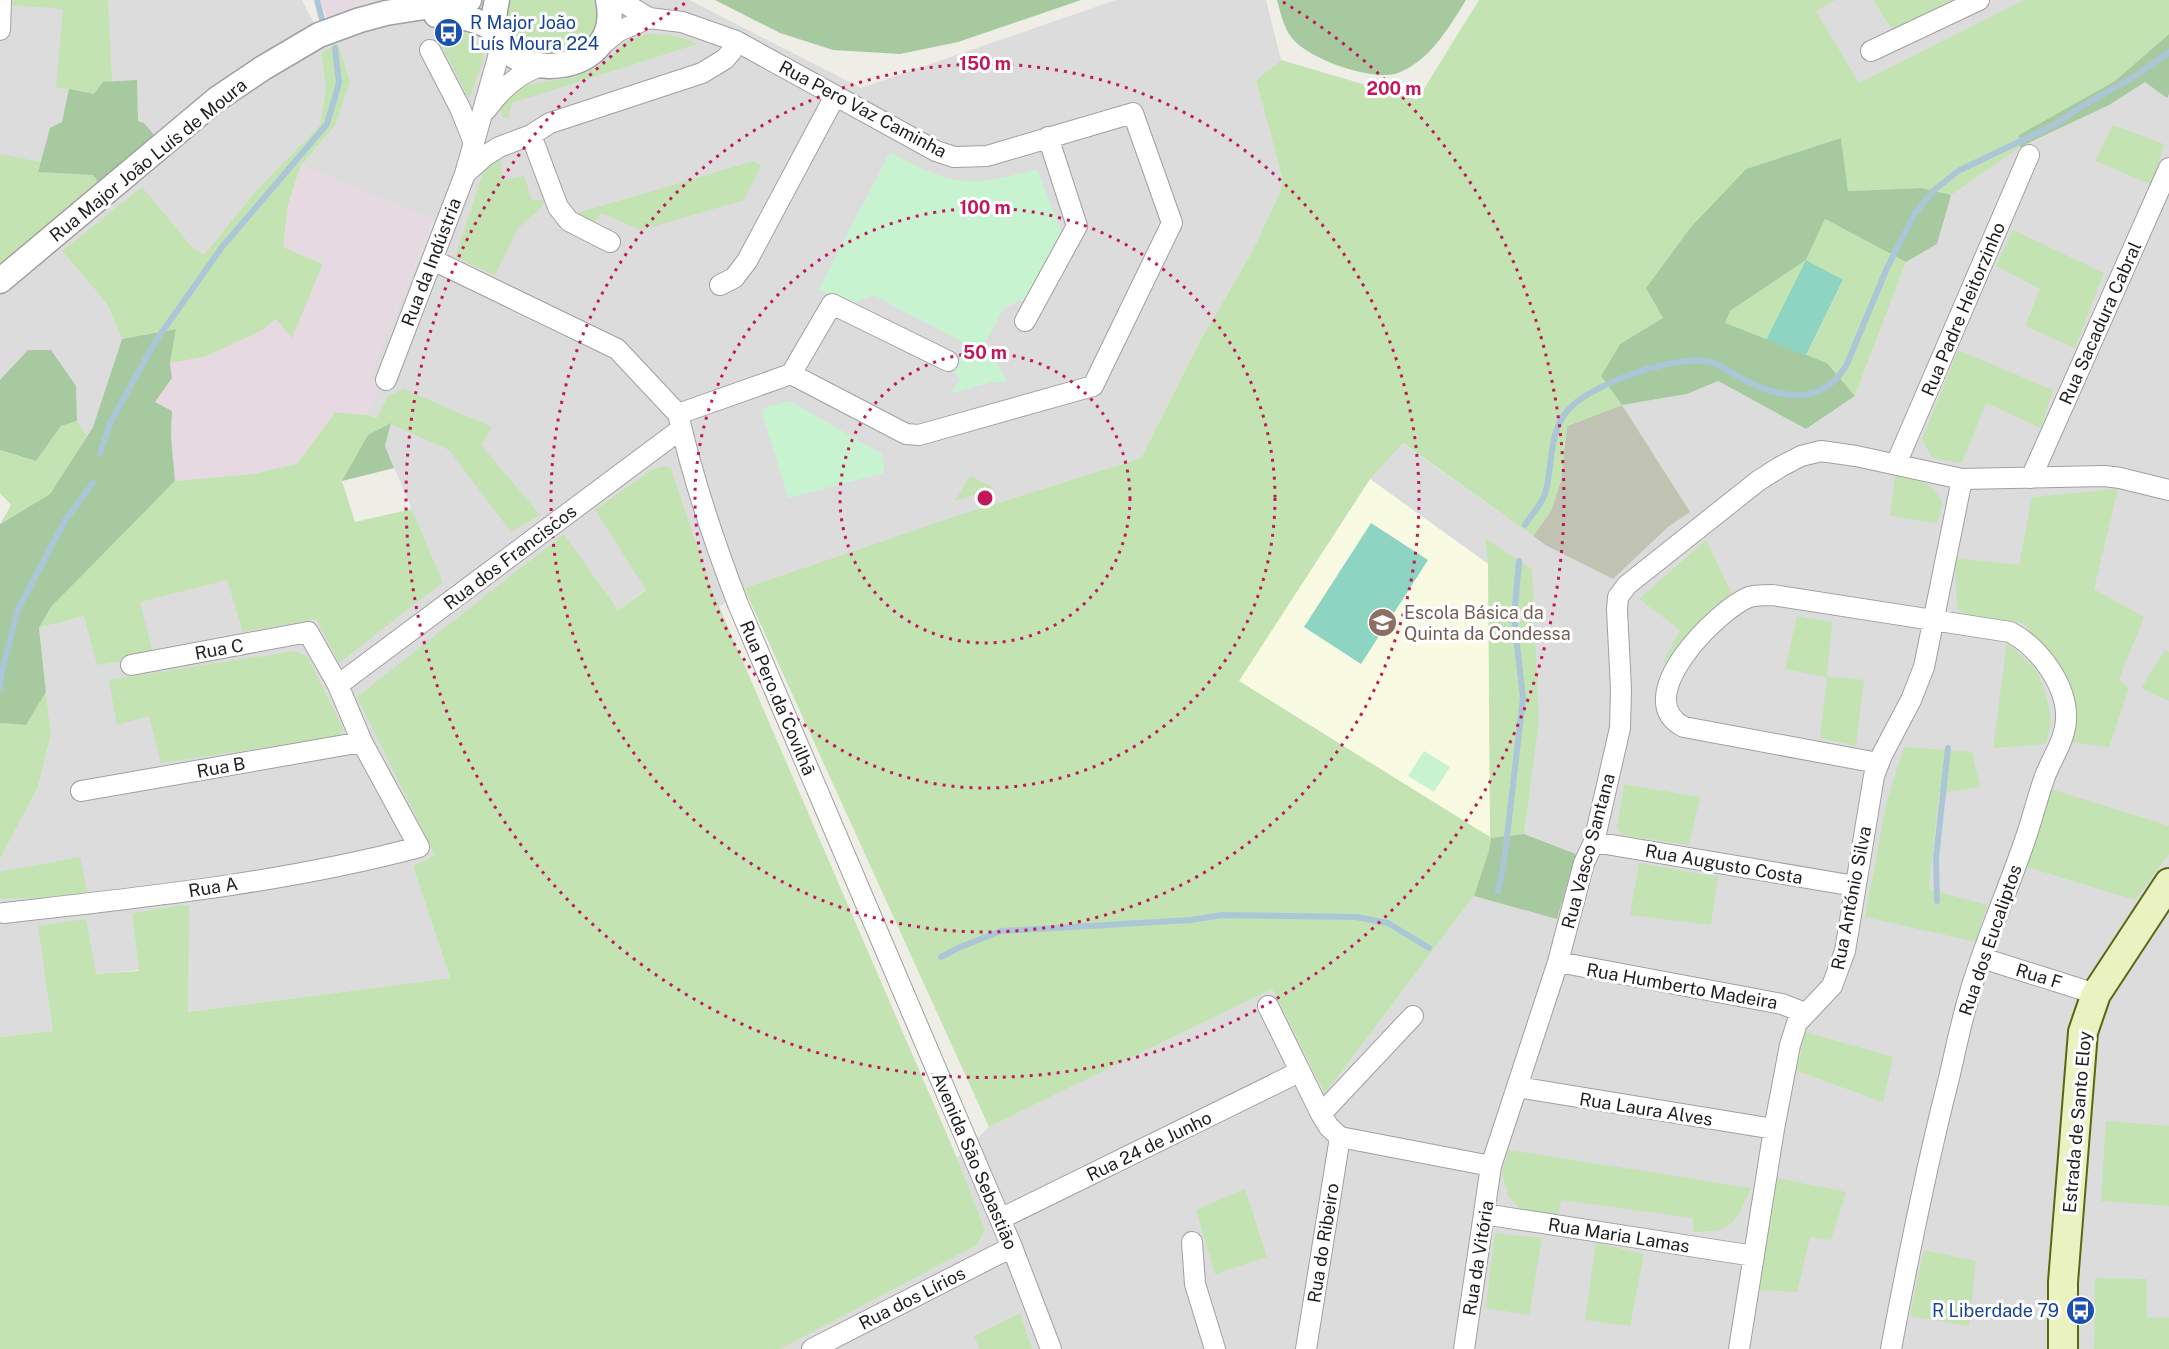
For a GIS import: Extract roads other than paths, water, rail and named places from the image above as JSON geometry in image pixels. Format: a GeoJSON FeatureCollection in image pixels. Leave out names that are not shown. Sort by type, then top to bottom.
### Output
{"type":"FeatureCollection","features":[{"type":"Feature","properties":{"kind":"main road","name":"Estrada de Santo Eloy"},"geometry":{"type":"LineString","coordinates":[[2063,1349],[2063,1282],[2081,1046],[2085,1025],[2096,994],[2169,883]]}},
{"type":"Feature","properties":{"kind":"street"},"geometry":{"type":"LineString","coordinates":[[0,30],[1,0]]}},
{"type":"Feature","properties":{"kind":"street","name":"Rua Major João Luís de Moura"},"geometry":{"type":"LineString","coordinates":[[0,281],[217,99],[262,68],[319,35],[360,20],[386,13],[469,0]]}},
{"type":"Feature","properties":{"kind":"street"},"geometry":{"type":"LineString","coordinates":[[497,0],[497,35]]}},
{"type":"Feature","properties":{"kind":"street"},"geometry":{"type":"LineString","coordinates":[[599,46],[610,22],[608,0]]}},
{"type":"Feature","properties":{"kind":"street"},"geometry":{"type":"LineString","coordinates":[[619,0],[649,18]]}},
{"type":"Feature","properties":{"kind":"street"},"geometry":{"type":"LineString","coordinates":[[1871,51],[1979,0]]}},
{"type":"Feature","properties":{"kind":"street","name":"Rua Major João Luís de Moura"},"geometry":{"type":"LineString","coordinates":[[404,12],[466,17],[481,21],[497,35],[505,48],[524,61],[544,65]]}},
{"type":"Feature","properties":{"kind":"street"},"geometry":{"type":"LineString","coordinates":[[544,65],[581,60],[619,31],[649,18]]}},
{"type":"Feature","properties":{"kind":"street","name":"Rua Pero Vaz Caminha"},"geometry":{"type":"LineString","coordinates":[[649,18],[682,22],[736,41],[936,151],[954,156],[987,156],[1133,113],[1172,223],[1093,386],[920,435],[906,434],[790,374]]}},
{"type":"Feature","properties":{"kind":"street","name":"Rua da Indústria"},"geometry":{"type":"LineString","coordinates":[[386,380],[465,174],[500,48],[497,35]]}},
{"type":"Feature","properties":{"kind":"street"},"geometry":{"type":"LineString","coordinates":[[465,174],[499,147],[531,135],[550,123],[702,73],[725,59],[732,52],[736,41]]}},
{"type":"Feature","properties":{"kind":"street"},"geometry":{"type":"LineString","coordinates":[[430,50],[460,108],[474,143]]}},
{"type":"Feature","properties":{"kind":"street","name":"Rua da Indústria"},"geometry":{"type":"LineString","coordinates":[[483,114],[498,93],[515,79],[523,73],[544,65]]}},
{"type":"Feature","properties":{"kind":"street"},"geometry":{"type":"LineString","coordinates":[[720,285],[734,278],[747,261],[835,96]]}},
{"type":"Feature","properties":{"kind":"street"},"geometry":{"type":"LineString","coordinates":[[531,135],[558,207],[569,221],[610,242]]}},
{"type":"Feature","properties":{"kind":"street"},"geometry":{"type":"LineString","coordinates":[[1025,321],[1077,226],[1048,137]]}},
{"type":"Feature","properties":{"kind":"street","name":"Rua Padre Heitorzinho"},"geometry":{"type":"LineString","coordinates":[[1896,464],[2029,155]]}},
{"type":"Feature","properties":{"kind":"street","name":"Rua Sacadura Cabral"},"geometry":{"type":"LineString","coordinates":[[2031,478],[2169,168]]}},
{"type":"Feature","properties":{"kind":"street"},"geometry":{"type":"LineString","coordinates":[[432,260],[616,349],[680,422]]}},
{"type":"Feature","properties":{"kind":"street"},"geometry":{"type":"LineString","coordinates":[[790,374],[832,304],[948,361]]}},
{"type":"Feature","properties":{"kind":"street","name":"Rua dos Franciscos"},"geometry":{"type":"LineString","coordinates":[[338,685],[680,422],[790,374]]}},
{"type":"Feature","properties":{"kind":"street","name":"Rua Pero da Covilhã"},"geometry":{"type":"LineString","coordinates":[[680,422],[707,520],[734,594],[896,975]]}},
{"type":"Feature","properties":{"kind":"street","name":"Rua Vasco Santana"},"geometry":{"type":"LineString","coordinates":[[1491,1166],[1558,962],[1584,863],[1594,842],[1620,728],[1621,689],[1617,610],[1618,597],[1627,585],[1758,481],[1780,466],[1801,456],[1821,451],[1962,478],[2120,477],[2169,490]]}},
{"type":"Feature","properties":{"kind":"street","name":"Rua António Silva"},"geometry":{"type":"LineString","coordinates":[[1739,1349],[1774,1129],[1792,1036],[1797,1023],[1805,1013],[1832,986],[1845,951],[1874,776],[1878,763],[1911,700],[1924,667],[1962,478]]}},
{"type":"Feature","properties":{"kind":"street","name":"Rua dos Eucaliptos"},"geometry":{"type":"LineString","coordinates":[[1878,763],[1684,728],[1675,721],[1668,708],[1667,694],[1671,678],[1686,651],[1712,623],[1733,606],[1756,595],[1772,595],[2010,632],[2020,637],[2043,658],[2060,691],[2066,711],[2065,727],[1971,988],[1915,1220],[1891,1349]]}},
{"type":"Feature","properties":{"kind":"street","name":"Rua C"},"geometry":{"type":"LineString","coordinates":[[131,665],[308,632],[338,685]]}},
{"type":"Feature","properties":{"kind":"street"},"geometry":{"type":"LineString","coordinates":[[338,685],[362,742]]}},
{"type":"Feature","properties":{"kind":"street","name":"Rua B"},"geometry":{"type":"LineString","coordinates":[[81,791],[362,742]]}},
{"type":"Feature","properties":{"kind":"street","name":"Rua A"},"geometry":{"type":"LineString","coordinates":[[4,913],[185,892],[361,862],[419,847],[362,742]]}},
{"type":"Feature","properties":{"kind":"street","name":"Rua Augusto Costa"},"geometry":{"type":"LineString","coordinates":[[1594,842],[1855,886]]}},
{"type":"Feature","properties":{"kind":"street","name":"Rua F"},"geometry":{"type":"LineString","coordinates":[[1982,958],[2096,994]]}},
{"type":"Feature","properties":{"kind":"street","name":"Rua Humberto Madeira"},"geometry":{"type":"LineString","coordinates":[[1558,962],[1782,1004],[1805,1013]]}},
{"type":"Feature","properties":{"kind":"street","name":"Avenida São Sebastião"},"geometry":{"type":"LineString","coordinates":[[896,975],[1012,1247],[1051,1349]]}},
{"type":"Feature","properties":{"kind":"street"},"geometry":{"type":"LineString","coordinates":[[1268,1006],[1321,1114],[1329,1127],[1340,1137],[1491,1166]]}},
{"type":"Feature","properties":{"kind":"street"},"geometry":{"type":"LineString","coordinates":[[1321,1114],[1413,1016]]}},
{"type":"Feature","properties":{"kind":"street","name":"Rua 24 de Junho"},"geometry":{"type":"LineString","coordinates":[[1000,1219],[1299,1072]]}},
{"type":"Feature","properties":{"kind":"street","name":"Rua Laura Alves"},"geometry":{"type":"LineString","coordinates":[[1517,1088],[1774,1129]]}},
{"type":"Feature","properties":{"kind":"street","name":"Rua do Ribeiro"},"geometry":{"type":"LineString","coordinates":[[1306,1349],[1340,1137]]}},
{"type":"Feature","properties":{"kind":"street","name":"Rua da Vitória"},"geometry":{"type":"LineString","coordinates":[[1464,1349],[1491,1166]]}},
{"type":"Feature","properties":{"kind":"street","name":"Rua Maria Lamas"},"geometry":{"type":"LineString","coordinates":[[1484,1214],[1754,1256]]}},
{"type":"Feature","properties":{"kind":"street"},"geometry":{"type":"LineString","coordinates":[[1192,1242],[1195,1284],[1215,1349]]}},
{"type":"Feature","properties":{"kind":"street","name":"Rua dos Lírios"},"geometry":{"type":"LineString","coordinates":[[812,1349],[1012,1247]]}},
{"type":"Feature","properties":{"kind":"waterway"},"geometry":{"type":"LineString","coordinates":[[317,0],[322,19]]}},
{"type":"Feature","properties":{"kind":"waterway"},"geometry":{"type":"LineString","coordinates":[[100,453],[110,423],[155,342],[222,247],[327,124],[339,83],[335,48]]}},
{"type":"Feature","properties":{"kind":"waterway"},"geometry":{"type":"LineString","coordinates":[[1525,525],[1545,494],[1554,440],[1561,420],[1578,401],[1632,374],[1673,363],[1691,361],[1712,362],[1742,379],[1789,395],[1802,395],[1827,387],[1847,364],[1887,268],[1915,213],[1933,191],[1958,171],[2054,125],[2082,106],[2137,75],[2169,52]]}},
{"type":"Feature","properties":{"kind":"waterway"},"geometry":{"type":"LineString","coordinates":[[0,688],[2,671],[18,609],[66,519],[93,483]]}},
{"type":"Feature","properties":{"kind":"waterway"},"geometry":{"type":"LineString","coordinates":[[1498,891],[1504,863],[1523,698],[1514,618],[1519,561]]}},
{"type":"Feature","properties":{"kind":"waterway"},"geometry":{"type":"LineString","coordinates":[[1937,901],[1936,858],[1948,748]]}},
{"type":"Feature","properties":{"kind":"waterway"},"geometry":{"type":"LineString","coordinates":[[941,957],[1001,931],[1191,920],[1222,915],[1356,917],[1388,923],[1429,948]]}},
{"type":"Feature","properties":{"kind":"place","name":"R Major João Luís Moura 224"},"geometry":{"type":"Point","coordinates":[449,32]}},
{"type":"Feature","properties":{"kind":"place","name":"Escola Básica da Quinta da Condessa"},"geometry":{"type":"Point","coordinates":[1383,622]}},
{"type":"Feature","properties":{"kind":"place","name":"R Liberdade 79"},"geometry":{"type":"Point","coordinates":[2080,1310]}}]}
